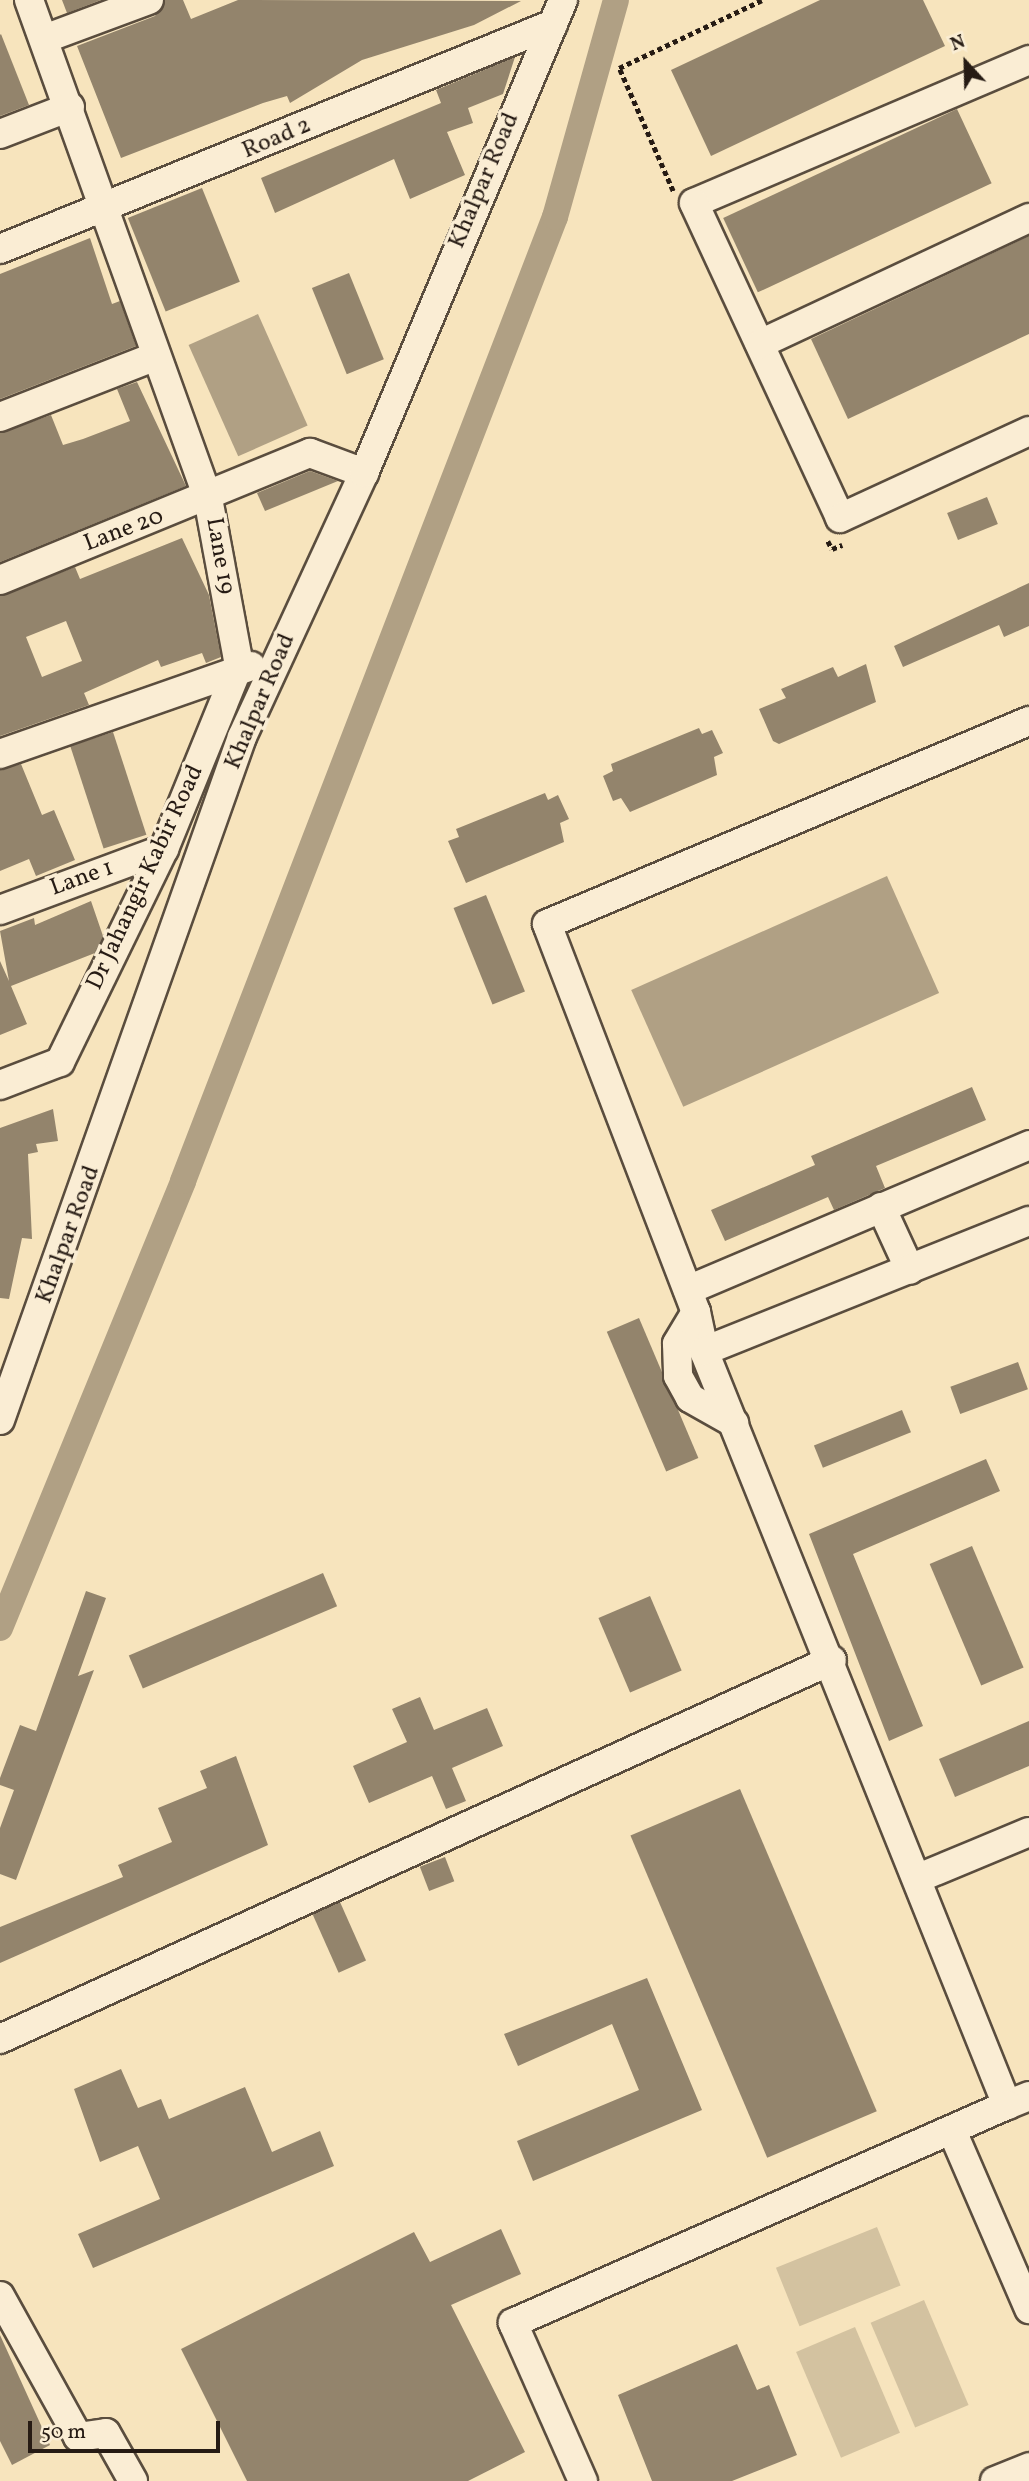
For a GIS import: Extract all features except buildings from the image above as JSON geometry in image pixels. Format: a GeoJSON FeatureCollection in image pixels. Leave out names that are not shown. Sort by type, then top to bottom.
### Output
{"type":"FeatureCollection","features":[{"type":"Feature","properties":{"kind":"street","name":"Lane 19"},"geometry":{"type":"LineString","coordinates":[[29,0],[108,209],[154,357],[208,498],[239,665]]}},
{"type":"Feature","properties":{"kind":"street"},"geometry":{"type":"LineString","coordinates":[[44,39],[149,0]]}},
{"type":"Feature","properties":{"kind":"street","name":"Road 2"},"geometry":{"type":"LineString","coordinates":[[0,249],[108,209],[558,12]]}},
{"type":"Feature","properties":{"kind":"street","name":"Khalpar Road"},"geometry":{"type":"LineString","coordinates":[[0,1420],[242,737],[364,473],[558,12]]}},
{"type":"Feature","properties":{"kind":"street"},"geometry":{"type":"LineString","coordinates":[[1029,60],[694,203],[839,518],[1029,430]]}},
{"type":"Feature","properties":{"kind":"street"},"geometry":{"type":"LineString","coordinates":[[0,134],[70,107]]}},
{"type":"Feature","properties":{"kind":"street"},"geometry":{"type":"LineString","coordinates":[[760,344],[1029,218]]}},
{"type":"Feature","properties":{"kind":"street"},"geometry":{"type":"LineString","coordinates":[[0,417],[154,357]]}},
{"type":"Feature","properties":{"kind":"street","name":"Lane 20"},"geometry":{"type":"LineString","coordinates":[[0,580],[208,498],[310,453],[364,473]]}},
{"type":"Feature","properties":{"kind":"street"},"geometry":{"type":"LineString","coordinates":[[0,754],[239,665],[274,667]]}},
{"type":"Feature","properties":{"kind":"street","name":"Dr Jahangir Kabir Road"},"geometry":{"type":"LineString","coordinates":[[0,1085],[60,1062],[164,849],[239,665]]}},
{"type":"Feature","properties":{"kind":"street"},"geometry":{"type":"LineString","coordinates":[[583,2481],[513,2323],[953,2133],[1018,2101],[920,1877],[704,1351],[692,1301],[547,923],[1029,721]]}},
{"type":"Feature","properties":{"kind":"street","name":"Lane 1"},"geometry":{"type":"LineString","coordinates":[[0,910],[164,849]]}},
{"type":"Feature","properties":{"kind":"street"},"geometry":{"type":"LineString","coordinates":[[734,1423],[690,1398],[678,1376],[677,1344],[692,1301],[881,1208],[1029,1145]]}},
{"type":"Feature","properties":{"kind":"street"},"geometry":{"type":"LineString","coordinates":[[881,1208],[910,1270]]}},
{"type":"Feature","properties":{"kind":"street"},"geometry":{"type":"LineString","coordinates":[[704,1351],[1029,1221]]}},
{"type":"Feature","properties":{"kind":"street"},"geometry":{"type":"LineString","coordinates":[[0,2039],[832,1660]]}},
{"type":"Feature","properties":{"kind":"street"},"geometry":{"type":"LineString","coordinates":[[920,1877],[1029,1832]]}},
{"type":"Feature","properties":{"kind":"street"},"geometry":{"type":"LineString","coordinates":[[953,2133],[1029,2309]]}},
{"type":"Feature","properties":{"kind":"street"},"geometry":{"type":"LineString","coordinates":[[0,2296],[78,2437],[106,2433],[133,2481]]}},
{"type":"Feature","properties":{"kind":"street"},"geometry":{"type":"LineString","coordinates":[[995,2481],[1029,2467]]}},
{"type":"Feature","properties":{"kind":"shaded area"},"geometry":{"type":"Polygon","coordinates":[[[258,314],[308,425],[238,456],[189,345],[258,314]]]}},
{"type":"Feature","properties":{"kind":"shaded area"},"geometry":{"type":"Polygon","coordinates":[[[887,876],[939,993],[683,1107],[631,990],[887,876]]]}},
{"type":"Feature","properties":{"kind":"shaded area"},"geometry":{"type":"Polygon","coordinates":[[[877,2227],[901,2285],[800,2326],[776,2268],[877,2227]]]}},
{"type":"Feature","properties":{"kind":"shaded area"},"geometry":{"type":"Polygon","coordinates":[[[924,2300],[969,2405],[915,2428],[871,2323],[924,2300]]]}},
{"type":"Feature","properties":{"kind":"shaded area"},"geometry":{"type":"Polygon","coordinates":[[[855,2327],[900,2433],[841,2458],[796,2352],[855,2327]]]}},
{"type":"Feature","properties":{"kind":"waterway"},"geometry":{"type":"LineString","coordinates":[[0,1628],[183,1181],[555,217],[616,0]]}}]}
